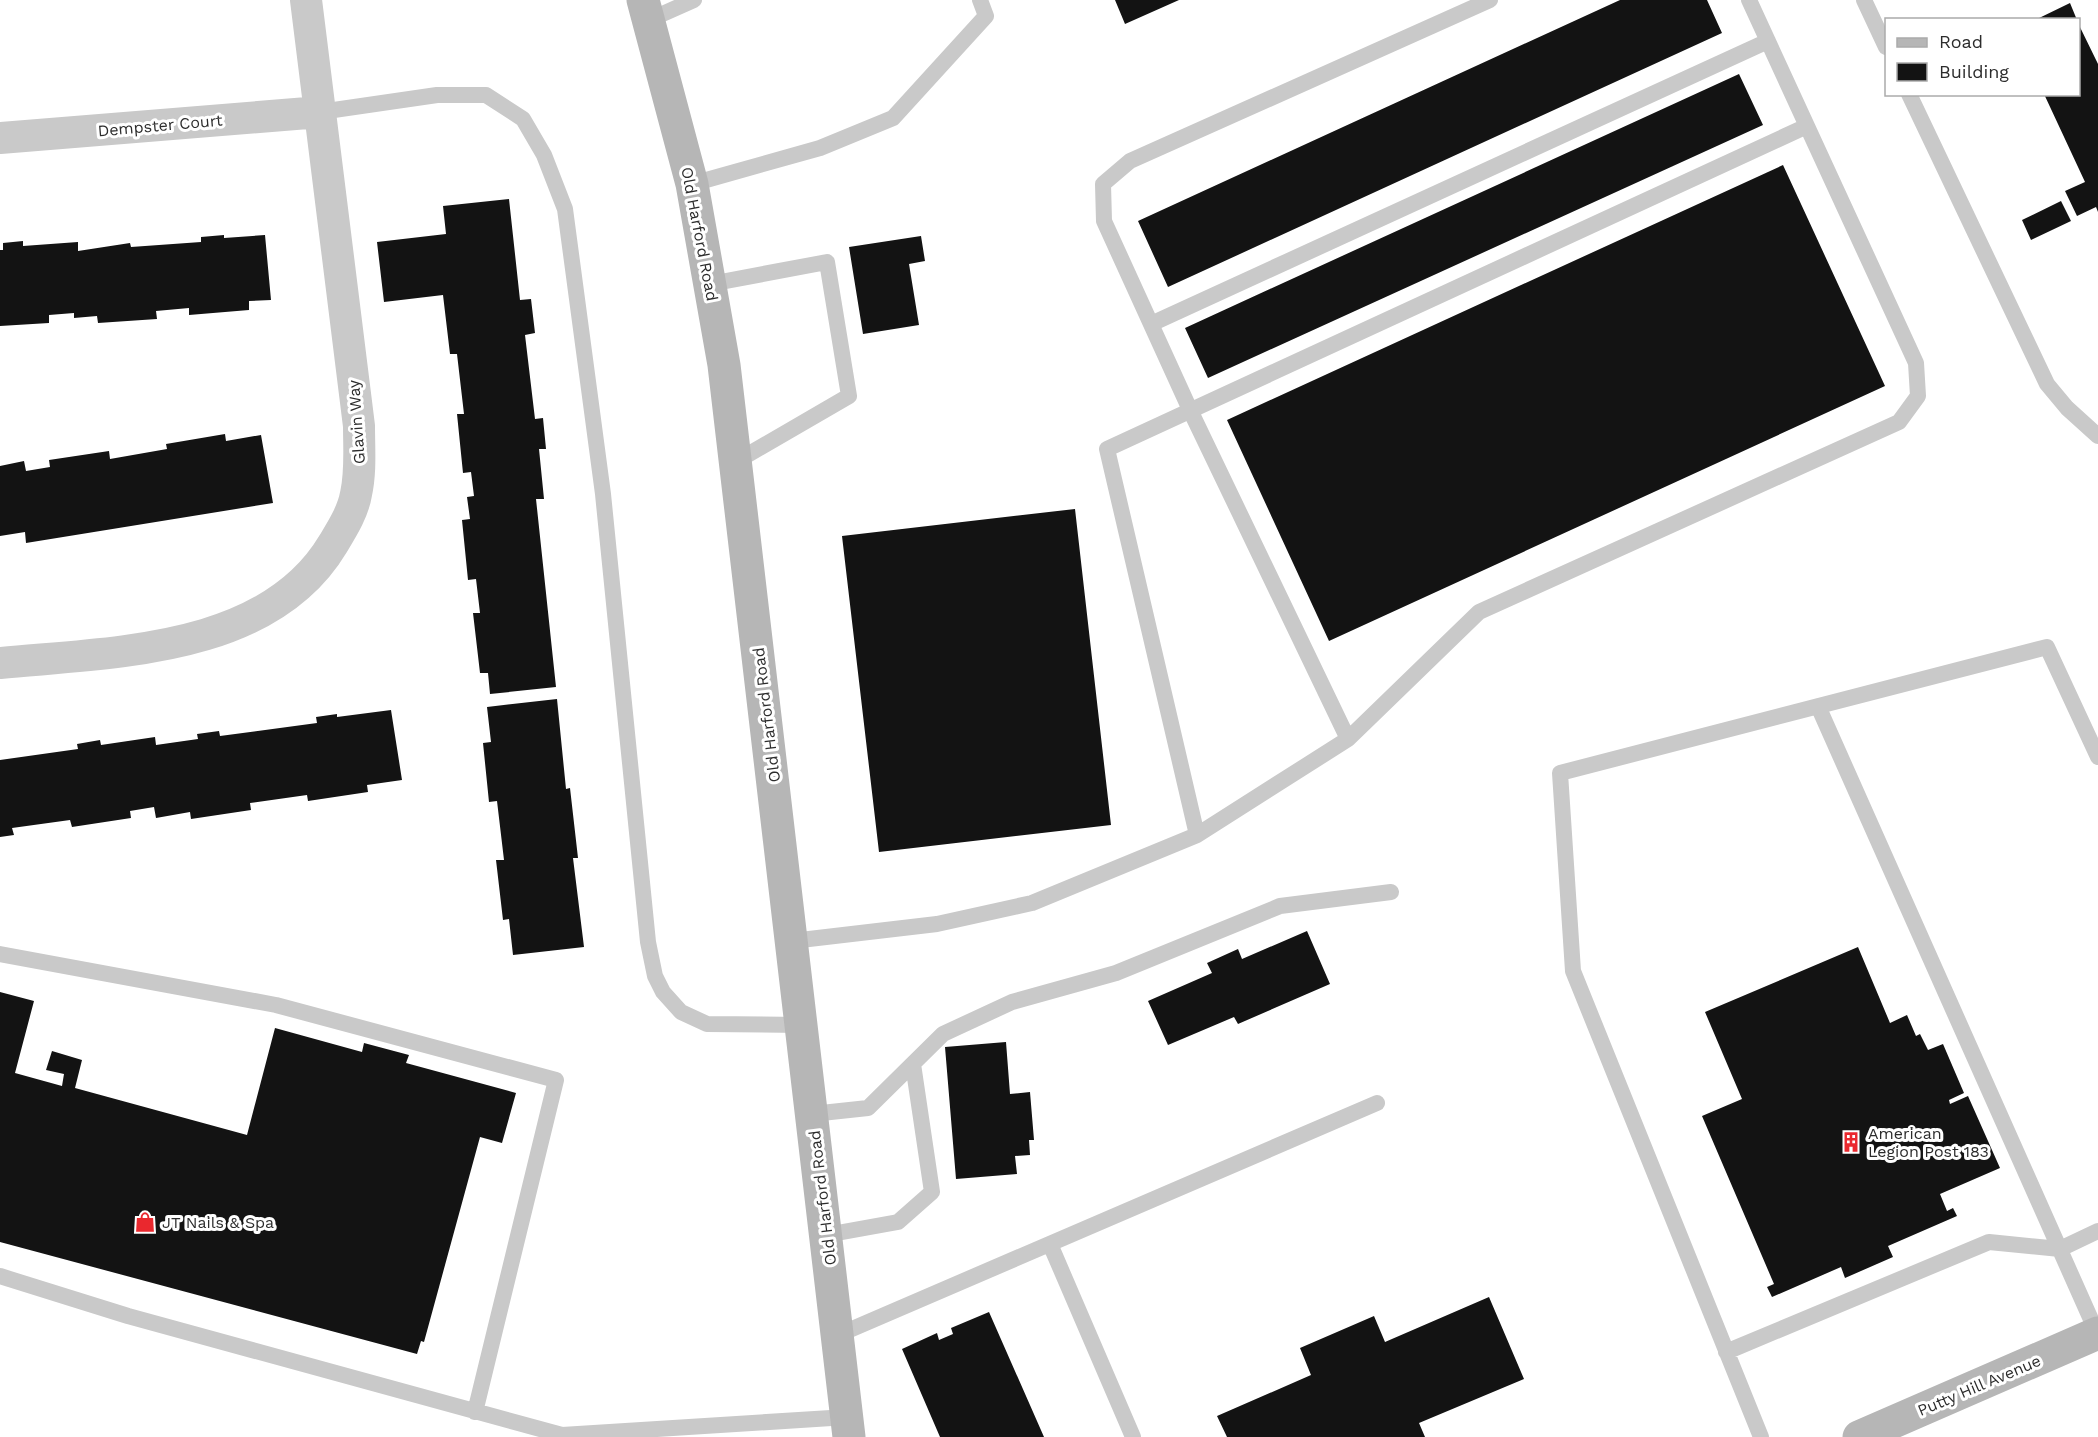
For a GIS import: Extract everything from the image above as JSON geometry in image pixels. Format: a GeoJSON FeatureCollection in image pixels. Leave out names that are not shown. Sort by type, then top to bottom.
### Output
{"type":"FeatureCollection","features":[{"type":"Feature","properties":{"kind":"street","name":"Glavin Way"},"geometry":{"type":"LineString","coordinates":[[0,663],[132,650],[222,630],[260,614],[316,570],[344,526],[356,496],[359,426],[306,0]]}},
{"type":"Feature","properties":{"kind":"street","name":"Old Harford Road"},"geometry":{"type":"LineString","coordinates":[[646,10],[692,184],[737,461],[848,1427]]}},
{"type":"Feature","properties":{"kind":"street","name":"Dempster Court"},"geometry":{"type":"LineString","coordinates":[[0,138],[320,112]]}},
{"type":"Feature","properties":{"kind":"street","name":"Putty Hill Avenue"},"geometry":{"type":"LineString","coordinates":[[1859,1437],[2098,1333]]}},
{"type":"Feature","properties":{"kind":"lane"},"geometry":{"type":"LineString","coordinates":[[646,10],[694,0]]}},
{"type":"Feature","properties":{"kind":"lane"},"geometry":{"type":"LineString","coordinates":[[692,184],[820,148],[893,118],[986,16],[980,0]]}},
{"type":"Feature","properties":{"kind":"lane"},"geometry":{"type":"LineString","coordinates":[[1348,739],[1191,412],[1104,221],[1103,184],[1130,161],[1490,0]]}},
{"type":"Feature","properties":{"kind":"lane"},"geometry":{"type":"LineString","coordinates":[[792,941],[937,924],[1032,903],[1197,835],[1348,739],[1479,612],[1899,422],[1918,396],[1916,363],[1749,0]]}},
{"type":"Feature","properties":{"kind":"lane"},"geometry":{"type":"LineString","coordinates":[[1864,0],[1885,43]]}},
{"type":"Feature","properties":{"kind":"lane"},"geometry":{"type":"LineString","coordinates":[[1151,324],[1768,41]]}},
{"type":"Feature","properties":{"kind":"lane"},"geometry":{"type":"LineString","coordinates":[[320,112],[437,95],[486,95],[523,119],[544,156],[565,209],[567,221],[603,494],[648,942],[655,976],[663,992],[681,1012],[707,1024],[802,1025]]}},
{"type":"Feature","properties":{"kind":"lane"},"geometry":{"type":"LineString","coordinates":[[1910,96],[2047,384],[2067,408],[2098,436]]}},
{"type":"Feature","properties":{"kind":"lane"},"geometry":{"type":"LineString","coordinates":[[1197,835],[1107,449],[1807,126]]}},
{"type":"Feature","properties":{"kind":"lane"},"geometry":{"type":"LineString","coordinates":[[710,284],[827,262],[849,396],[737,461]]}},
{"type":"Feature","properties":{"kind":"lane"},"geometry":{"type":"LineString","coordinates":[[1761,1437],[1573,972],[1560,773],[2047,647],[2098,757]]}},
{"type":"Feature","properties":{"kind":"lane"},"geometry":{"type":"LineString","coordinates":[[1818,706],[2098,1333]]}},
{"type":"Feature","properties":{"kind":"lane"},"geometry":{"type":"LineString","coordinates":[[812,1114],[868,1108],[943,1034],[1012,1002],[1116,973],[1280,906],[1391,892]]}},
{"type":"Feature","properties":{"kind":"lane"},"geometry":{"type":"LineString","coordinates":[[0,954],[276,1005],[556,1080],[475,1412]]}},
{"type":"Feature","properties":{"kind":"lane"},"geometry":{"type":"LineString","coordinates":[[826,1235],[898,1222],[933,1192],[913,1064]]}},
{"type":"Feature","properties":{"kind":"lane"},"geometry":{"type":"LineString","coordinates":[[838,1335],[1377,1102]]}},
{"type":"Feature","properties":{"kind":"lane"},"geometry":{"type":"LineString","coordinates":[[1726,1352],[1989,1242],[2060,1249],[2098,1232]]}},
{"type":"Feature","properties":{"kind":"lane"},"geometry":{"type":"LineString","coordinates":[[1050,1244],[1133,1437]]}},
{"type":"Feature","properties":{"kind":"lane"},"geometry":{"type":"LineString","coordinates":[[0,1276],[139,1319],[562,1436],[848,1427]]}},
{"type":"Feature","properties":{"kind":"building"},"geometry":{"type":"Polygon","coordinates":[[[1115,0],[1179,0],[1125,24],[1115,0]]]}},
{"type":"Feature","properties":{"kind":"building"},"geometry":{"type":"Polygon","coordinates":[[[1620,0],[1707,0],[1722,33],[1168,287],[1138,221],[1620,0]]]}},
{"type":"Feature","properties":{"kind":"building"},"geometry":{"type":"Polygon","coordinates":[[[2070,3],[2076,18],[2039,18],[2070,3]]]}},
{"type":"Feature","properties":{"kind":"building"},"geometry":{"type":"Polygon","coordinates":[[[2080,27],[2098,64],[2098,212],[2096,207],[2077,216],[2065,191],[2085,182],[2045,96],[2080,96],[2080,27]]]}},
{"type":"Feature","properties":{"kind":"building"},"geometry":{"type":"Polygon","coordinates":[[[1739,74],[1763,125],[1208,378],[1185,328],[1739,74]]]}},
{"type":"Feature","properties":{"kind":"building"},"geometry":{"type":"Polygon","coordinates":[[[1783,165],[1885,386],[1329,641],[1227,420],[1783,165]]]}},
{"type":"Feature","properties":{"kind":"building"},"geometry":{"type":"Polygon","coordinates":[[[509,199],[520,300],[531,299],[535,333],[525,335],[535,419],[543,418],[546,449],[539,449],[544,499],[536,499],[556,687],[490,694],[488,673],[480,673],[473,613],[480,613],[476,579],[468,580],[462,520],[470,519],[467,497],[474,496],[471,472],[463,473],[457,414],[464,414],[457,354],[450,354],[443,295],[384,302],[377,242],[446,234],[443,206],[509,199]]]}},
{"type":"Feature","properties":{"kind":"building"},"geometry":{"type":"Polygon","coordinates":[[[2061,201],[2071,221],[2031,240],[2022,220],[2061,201]]]}},
{"type":"Feature","properties":{"kind":"building"},"geometry":{"type":"Polygon","coordinates":[[[224,235],[224,238],[265,235],[271,300],[249,301],[249,310],[189,315],[189,308],[156,311],[157,319],[98,323],[97,316],[74,318],[74,313],[49,315],[49,323],[0,326],[0,250],[3,250],[3,243],[23,241],[23,246],[78,242],[78,251],[130,243],[131,247],[201,242],[201,237],[224,235]]]}},
{"type":"Feature","properties":{"kind":"building"},"geometry":{"type":"Polygon","coordinates":[[[921,236],[925,261],[909,264],[919,325],[863,334],[849,247],[921,236]]]}},
{"type":"Feature","properties":{"kind":"building"},"geometry":{"type":"Polygon","coordinates":[[[225,434],[226,441],[261,435],[273,503],[26,543],[25,532],[0,536],[0,466],[24,461],[26,471],[50,467],[49,460],[109,451],[110,459],[167,449],[166,444],[225,434]]]}},
{"type":"Feature","properties":{"kind":"building"},"geometry":{"type":"Polygon","coordinates":[[[1075,509],[1111,825],[879,852],[842,536],[1075,509]]]}},
{"type":"Feature","properties":{"kind":"building"},"geometry":{"type":"Polygon","coordinates":[[[557,699],[566,789],[570,788],[578,858],[573,858],[584,947],[513,955],[509,919],[503,920],[496,860],[504,860],[497,801],[489,802],[483,743],[491,742],[487,707],[557,699]]]}},
{"type":"Feature","properties":{"kind":"building"},"geometry":{"type":"Polygon","coordinates":[[[391,710],[402,780],[367,785],[368,792],[308,801],[307,795],[250,803],[251,810],[191,819],[190,812],[156,818],[154,807],[130,811],[131,818],[72,827],[70,820],[12,828],[14,835],[0,837],[0,760],[78,749],[77,744],[100,740],[101,745],[155,737],[156,745],[198,739],[197,734],[219,731],[220,736],[317,723],[316,717],[337,714],[337,717],[391,710]]]}},
{"type":"Feature","properties":{"kind":"building"},"geometry":{"type":"Polygon","coordinates":[[[1307,931],[1330,984],[1238,1024],[1234,1017],[1168,1045],[1148,1001],[1212,973],[1207,963],[1238,949],[1242,959],[1307,931]]]}},
{"type":"Feature","properties":{"kind":"building","name":"American Legion Post 183"},"geometry":{"type":"Polygon","coordinates":[[[1858,947],[1890,1023],[1907,1015],[1916,1036],[1920,1034],[1928,1050],[1943,1044],[1964,1093],[1949,1100],[1950,1104],[1968,1096],[2000,1168],[1940,1194],[1947,1211],[1953,1208],[1957,1216],[1888,1246],[1893,1257],[1845,1278],[1841,1267],[1772,1297],[1767,1287],[1774,1284],[1702,1116],[1742,1099],[1705,1012],[1858,947]]]}},
{"type":"Feature","properties":{"kind":"building"},"geometry":{"type":"Polygon","coordinates":[[[0,992],[34,1001],[15,1073],[62,1086],[64,1074],[46,1070],[52,1051],[82,1060],[75,1088],[247,1135],[275,1028],[362,1052],[364,1043],[409,1055],[406,1063],[516,1093],[502,1143],[480,1137],[424,1342],[421,1341],[417,1354],[0,1242],[0,992]]]}},
{"type":"Feature","properties":{"kind":"building"},"geometry":{"type":"Polygon","coordinates":[[[1006,1042],[1010,1094],[1030,1092],[1034,1140],[1029,1140],[1030,1155],[1015,1156],[1017,1174],[956,1179],[945,1047],[1006,1042]]]}},
{"type":"Feature","properties":{"kind":"building"},"geometry":{"type":"Polygon","coordinates":[[[1489,1297],[1524,1379],[1419,1423],[1425,1437],[1227,1437],[1217,1416],[1311,1375],[1300,1348],[1374,1316],[1385,1342],[1489,1297]]]}},
{"type":"Feature","properties":{"kind":"building"},"geometry":{"type":"Polygon","coordinates":[[[989,1312],[1044,1437],[940,1437],[902,1349],[937,1333],[939,1340],[953,1334],[951,1328],[989,1312]]]}},
{"type":"Feature","properties":{"kind":"place","name":"American Legion Post 183"},"geometry":{"type":"Point","coordinates":[1851,1142]}},
{"type":"Feature","properties":{"kind":"place","name":"JT Nails & Spa"},"geometry":{"type":"Point","coordinates":[145,1222]}}]}
